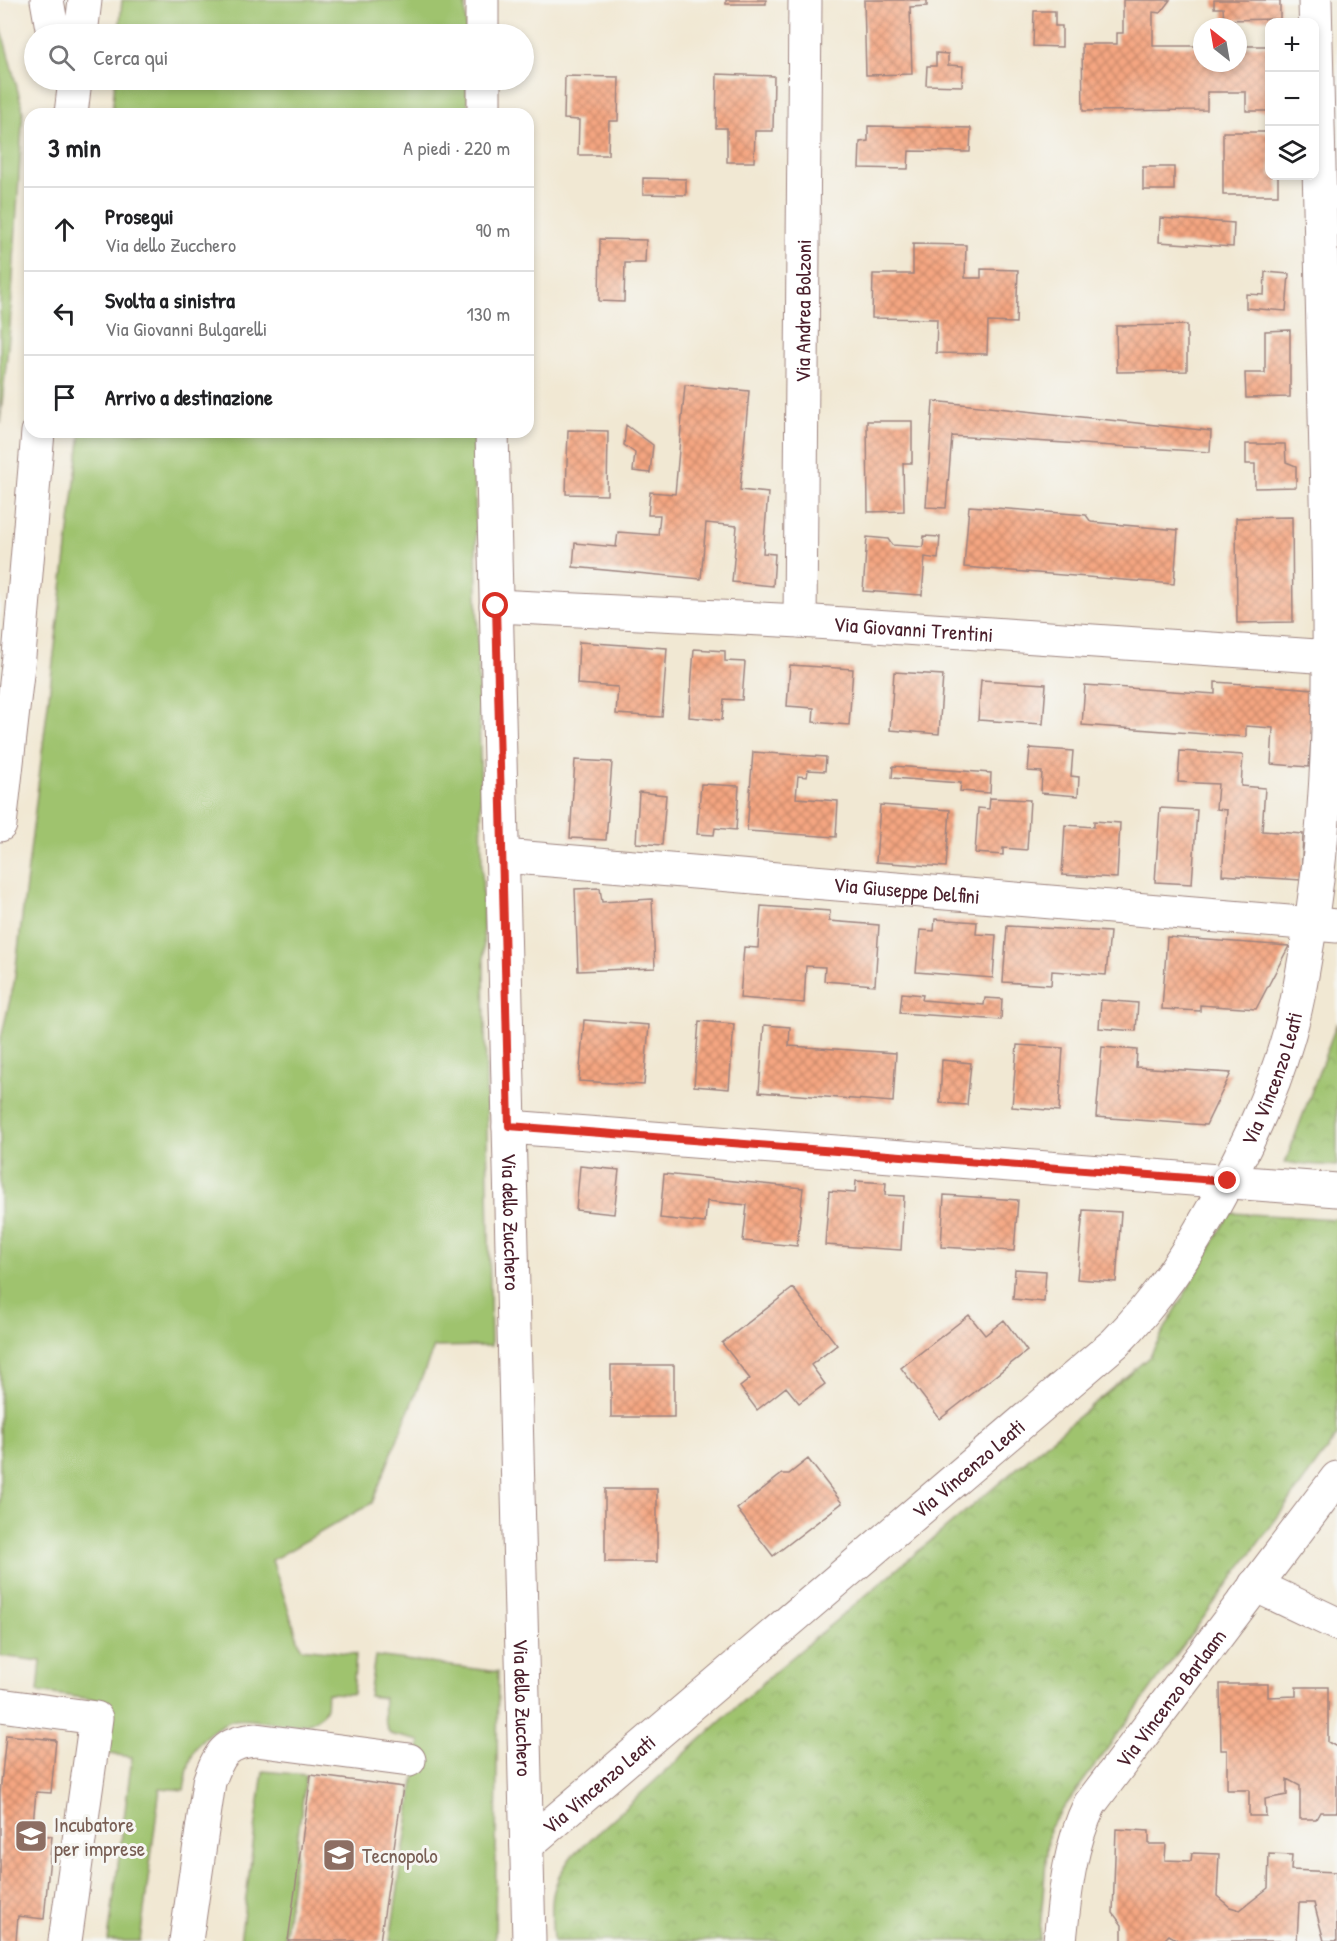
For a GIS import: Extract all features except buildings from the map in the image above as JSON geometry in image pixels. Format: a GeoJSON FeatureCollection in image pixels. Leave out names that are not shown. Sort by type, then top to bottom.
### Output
{"type":"FeatureCollection","features":[{"type":"Feature","properties":{"kind":"street"},"geometry":{"type":"LineString","coordinates":[[46,0],[51,24]]}},
{"type":"Feature","properties":{"kind":"street"},"geometry":{"type":"LineString","coordinates":[[82,24],[85,0]]}},
{"type":"Feature","properties":{"kind":"street"},"geometry":{"type":"LineString","coordinates":[[482,0],[482,24]]}},
{"type":"Feature","properties":{"kind":"street","name":"Via Andrea Bolzoni"},"geometry":{"type":"LineString","coordinates":[[800,621],[805,0]]}},
{"type":"Feature","properties":{"kind":"street","name":"Via Vincenzo Leati"},"geometry":{"type":"LineString","coordinates":[[527,1845],[1115,1343],[1142,1316],[1178,1269],[1228,1181],[1252,1131],[1286,1043],[1297,1002],[1324,925],[1320,865],[1327,786],[1330,657],[1315,0]]}},
{"type":"Feature","properties":{"kind":"street"},"geometry":{"type":"LineString","coordinates":[[57,90],[58,108]]}},
{"type":"Feature","properties":{"kind":"street"},"geometry":{"type":"LineString","coordinates":[[72,108],[74,90]]}},
{"type":"Feature","properties":{"kind":"street"},"geometry":{"type":"LineString","coordinates":[[483,90],[484,108]]}},
{"type":"Feature","properties":{"kind":"street"},"geometry":{"type":"LineString","coordinates":[[0,825],[19,656],[37,438]]}},
{"type":"Feature","properties":{"kind":"street","name":"Via dello Zucchero"},"geometry":{"type":"LineString","coordinates":[[492,438],[529,1941]]}},
{"type":"Feature","properties":{"kind":"street","name":"Via Giovanni Trentini"},"geometry":{"type":"LineString","coordinates":[[496,606],[800,621],[1330,657]]}},
{"type":"Feature","properties":{"kind":"street","name":"Via Giuseppe Delfini"},"geometry":{"type":"LineString","coordinates":[[503,856],[1324,925]]}},
{"type":"Feature","properties":{"kind":"street"},"geometry":{"type":"LineString","coordinates":[[509,1126],[1337,1190]]}},
{"type":"Feature","properties":{"kind":"street","name":"Via Vincenzo Barlaam"},"geometry":{"type":"LineString","coordinates":[[1060,1941],[1065,1887],[1072,1853],[1080,1826],[1090,1804],[1337,1478]]}},
{"type":"Feature","properties":{"kind":"street"},"geometry":{"type":"LineString","coordinates":[[1255,1586],[1337,1624]]}},
{"type":"Feature","properties":{"kind":"street"},"geometry":{"type":"LineString","coordinates":[[0,1705],[96,1718],[65,1941]]}},
{"type":"Feature","properties":{"kind":"street"},"geometry":{"type":"LineString","coordinates":[[186,1941],[209,1782],[216,1761],[227,1747],[241,1741],[256,1740],[409,1760]]}},
{"type":"Feature","properties":{"kind":"green space"},"geometry":{"type":"Polygon","coordinates":[[[122,0],[465,0],[466,24],[120,24],[122,0]]]}},
{"type":"Feature","properties":{"kind":"green space"},"geometry":{"type":"Polygon","coordinates":[[[0,24],[23,110],[10,327],[0,423],[0,24]]]}},
{"type":"Feature","properties":{"kind":"green space"},"geometry":{"type":"Polygon","coordinates":[[[114,90],[467,90],[468,108],[113,108],[114,90]]]}},
{"type":"Feature","properties":{"kind":"green space"},"geometry":{"type":"Polygon","coordinates":[[[80,438],[474,438],[491,1346],[434,1347],[372,1503],[272,1560],[301,1648],[356,1654],[353,1694],[327,1693],[326,1707],[319,1717],[309,1723],[297,1725],[255,1720],[227,1722],[210,1733],[196,1747],[189,1765],[184,1790],[160,1788],[140,1941],[108,1941],[132,1757],[102,1753],[107,1701],[38,1692],[41,1661],[0,1656],[0,1042],[14,983],[80,438]]]}},
{"type":"Feature","properties":{"kind":"green space"},"geometry":{"type":"Polygon","coordinates":[[[1337,1023],[1337,1166],[1285,1163],[1337,1023]]]}},
{"type":"Feature","properties":{"kind":"green space"},"geometry":{"type":"Polygon","coordinates":[[[1230,1213],[1337,1219],[1337,1436],[1049,1828],[1039,1941],[553,1941],[553,1897],[558,1878],[571,1857],[777,1670],[1149,1357],[1230,1213]]]}},
{"type":"Feature","properties":{"kind":"green space"},"geometry":{"type":"Polygon","coordinates":[[[375,1656],[498,1672],[495,1941],[390,1941],[420,1741],[390,1734],[384,1717],[384,1698],[369,1696],[375,1656]]]}},
{"type":"Feature","properties":{"kind":"green space"},"geometry":{"type":"Polygon","coordinates":[[[263,1771],[306,1775],[284,1941],[240,1941],[263,1771]]]}},
{"type":"Feature","properties":{"kind":"place","name":"Incubatore per imprese"},"geometry":{"type":"Point","coordinates":[31,1836]}},
{"type":"Feature","properties":{"kind":"place","name":"Tecnopolo"},"geometry":{"type":"Point","coordinates":[339,1855]}},
{"type":"Feature","properties":{"kind":"route"},"geometry":{"type":"LineString","coordinates":[[496,606],[509,1126],[1228,1181]]}}]}
